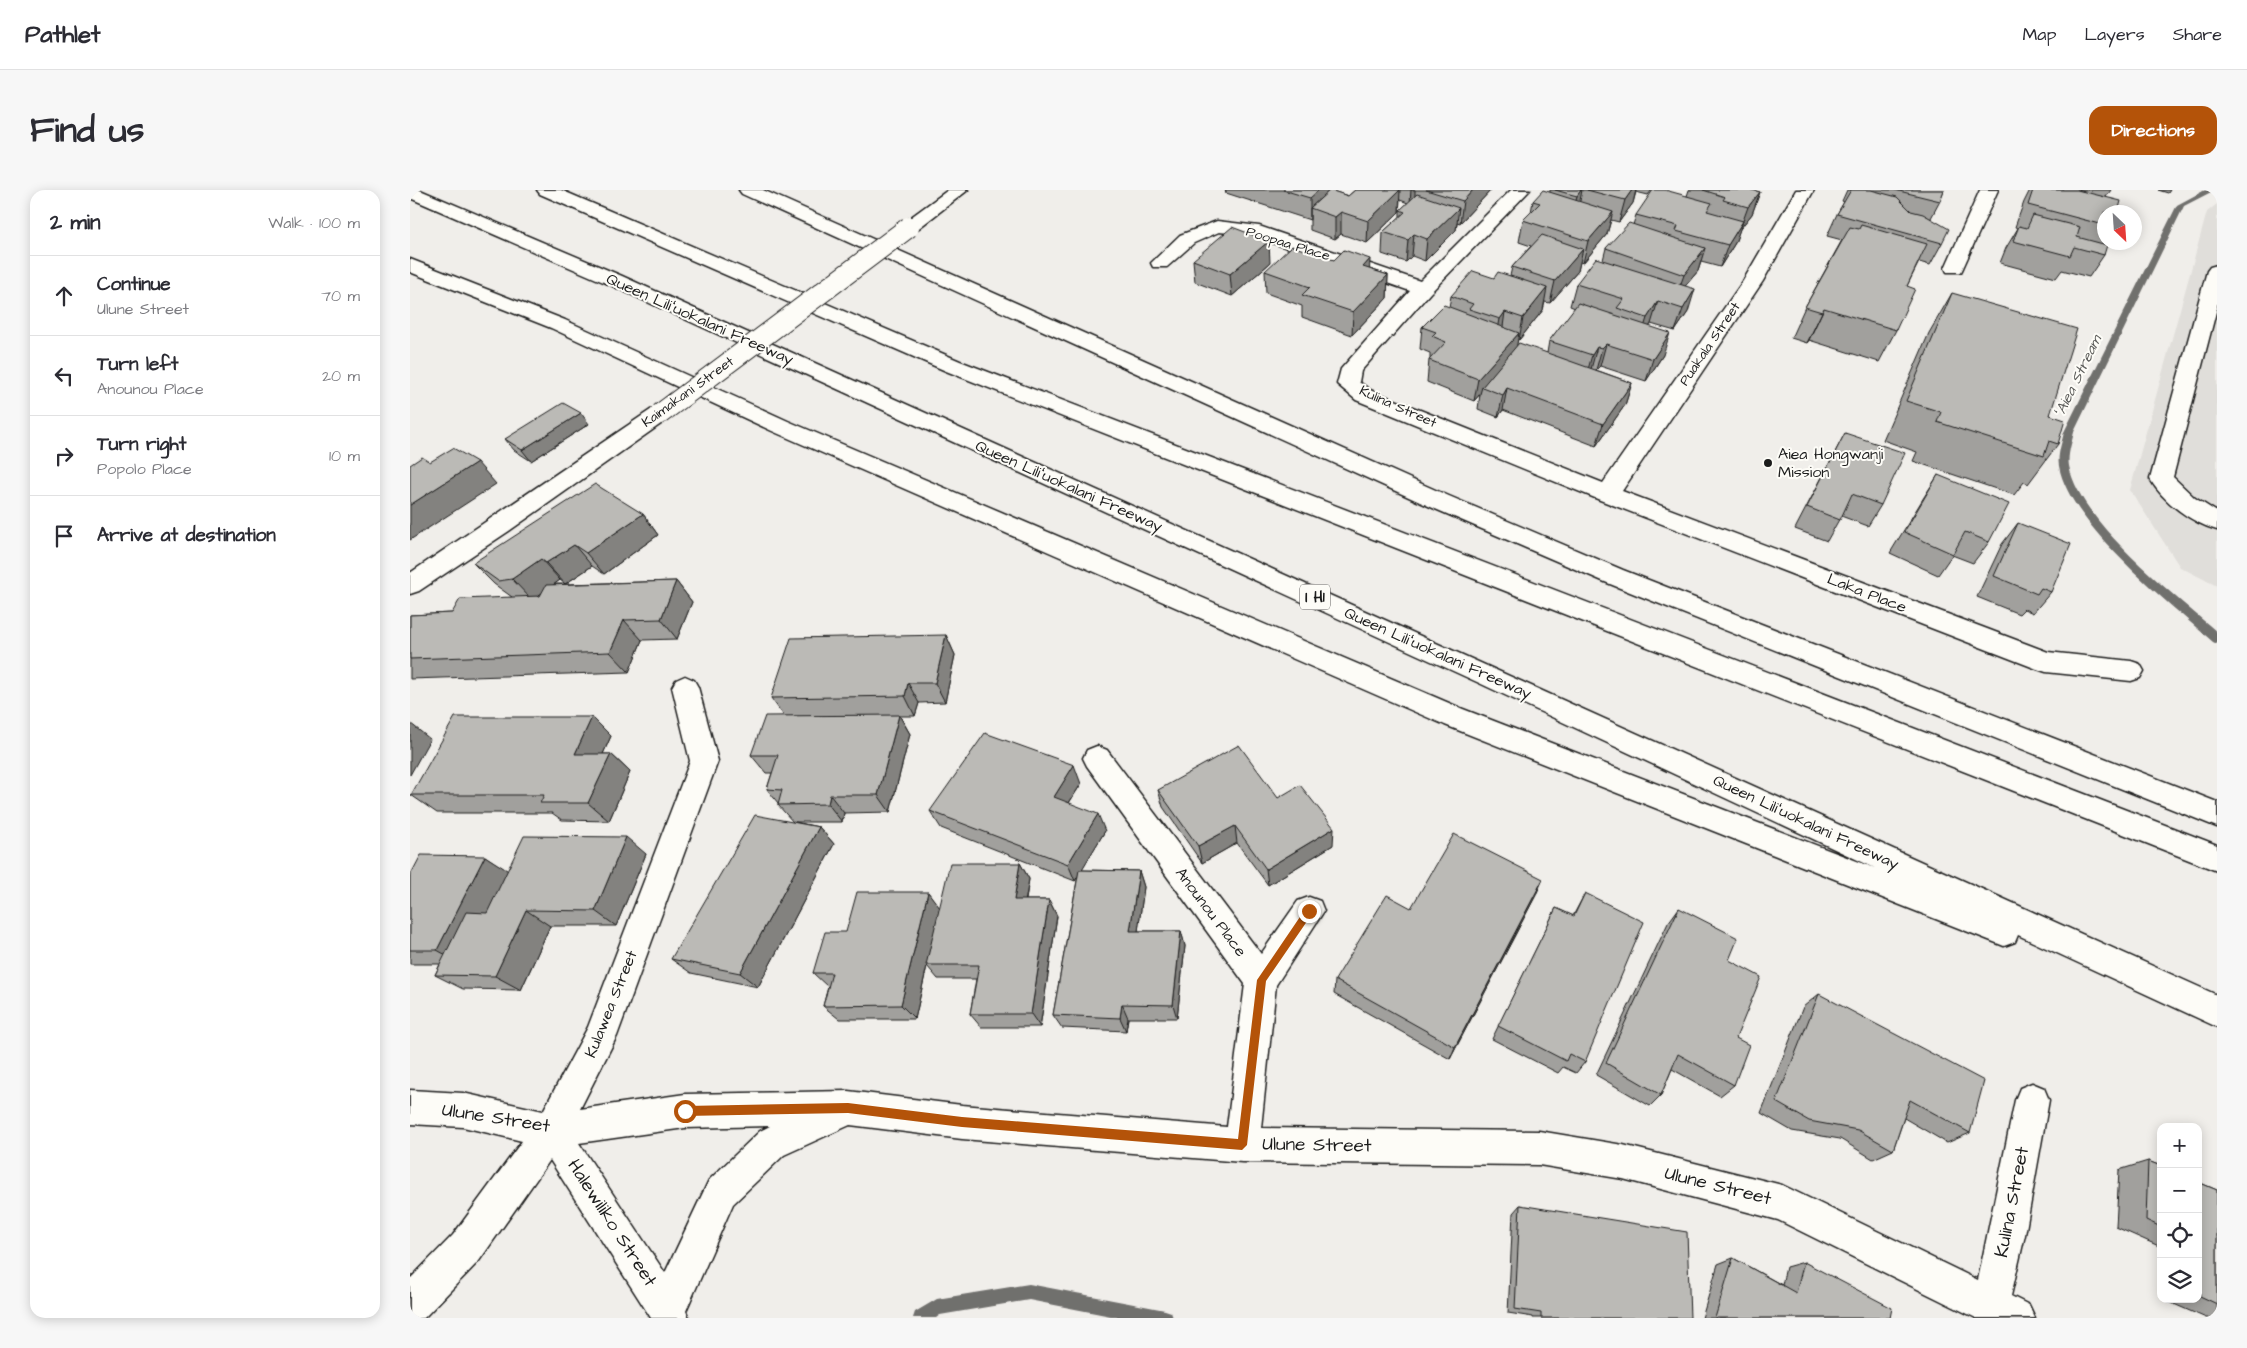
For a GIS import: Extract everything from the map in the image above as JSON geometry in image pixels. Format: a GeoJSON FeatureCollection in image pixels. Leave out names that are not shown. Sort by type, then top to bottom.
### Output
{"type":"FeatureCollection","features":[{"type":"Feature","properties":{"kind":"main road"},"geometry":{"type":"LineString","coordinates":[[546,190],[953,366],[2217,858]]}},
{"type":"Feature","properties":{"kind":"main road"},"geometry":{"type":"LineString","coordinates":[[748,190],[1432,498],[1614,576],[2217,815]]}},
{"type":"Feature","properties":{"kind":"main road"},"geometry":{"type":"LineString","coordinates":[[782,190],[899,258]]}},
{"type":"Feature","properties":{"kind":"main road","name":"Kaimakani Street"},"geometry":{"type":"LineString","coordinates":[[410,585],[660,414],[959,190]]}},
{"type":"Feature","properties":{"kind":"main road","name":"Kulina Street"},"geometry":{"type":"LineString","coordinates":[[1521,190],[1422,289],[1350,369],[1348,384],[1363,395],[1608,494]]}},
{"type":"Feature","properties":{"kind":"main road","name":"Puakala Street"},"geometry":{"type":"LineString","coordinates":[[1608,494],[1753,281],[1805,190]]}},
{"type":"Feature","properties":{"kind":"main road"},"geometry":{"type":"LineString","coordinates":[[1954,268],[1989,190]]}},
{"type":"Feature","properties":{"kind":"main road","name":"Queen Liliʻuokalani Freeway"},"geometry":{"type":"LineString","coordinates":[[410,192],[615,280],[1486,675],[2217,1011]]}},
{"type":"Feature","properties":{"kind":"main road"},"geometry":{"type":"LineString","coordinates":[[419,215],[615,280]]}},
{"type":"Feature","properties":{"kind":"main road","name":"Poopaa Place"},"geometry":{"type":"LineString","coordinates":[[1160,263],[1187,239],[1217,226],[1253,230],[1422,289]]}},
{"type":"Feature","properties":{"kind":"main road"},"geometry":{"type":"LineString","coordinates":[[410,266],[558,324],[780,426],[1454,717],[2217,1015]]}},
{"type":"Feature","properties":{"kind":"main road"},"geometry":{"type":"LineString","coordinates":[[2217,271],[2161,479],[2176,496],[2217,522]]}},
{"type":"Feature","properties":{"kind":"main road","name":"Laka Place"},"geometry":{"type":"LineString","coordinates":[[1608,494],[2046,662],[2131,671]]}},
{"type":"Feature","properties":{"kind":"main road","name":"Kulawea Street"},"geometry":{"type":"LineString","coordinates":[[410,1306],[466,1248],[551,1130],[601,1036],[704,761],[685,687]]}},
{"type":"Feature","properties":{"kind":"main road","name":"Anounou Place"},"geometry":{"type":"LineString","coordinates":[[1097,758],[1261,980]]}},
{"type":"Feature","properties":{"kind":"main road"},"geometry":{"type":"LineString","coordinates":[[1242,1145],[1261,980],[1309,911]]}},
{"type":"Feature","properties":{"kind":"main road","name":"Kulina Street"},"geometry":{"type":"LineString","coordinates":[[2003,1311],[2007,1235],[2032,1100]]}},
{"type":"Feature","properties":{"kind":"main road","name":"Ulune Street"},"geometry":{"type":"LineString","coordinates":[[410,1107],[463,1110],[551,1130],[685,1111],[848,1108],[962,1122],[1242,1145],[1540,1148],[1623,1162],[1782,1202],[2003,1311]]}},
{"type":"Feature","properties":{"kind":"main road"},"geometry":{"type":"LineString","coordinates":[[669,1314],[721,1192],[772,1143],[848,1108]]}},
{"type":"Feature","properties":{"kind":"main road","name":"Halewiliko Street"},"geometry":{"type":"LineString","coordinates":[[551,1130],[669,1314]]}},
{"type":"Feature","properties":{"kind":"shaded area"},"geometry":{"type":"Polygon","coordinates":[[[2217,204],[2217,586],[2180,567],[2130,490],[2207,212],[2217,204]]]}},
{"type":"Feature","properties":{"kind":"building"},"geometry":{"type":"Polygon","coordinates":[[[1283,190],[1319,190],[1310,198],[1283,190]]]}},
{"type":"Feature","properties":{"kind":"building"},"geometry":{"type":"Polygon","coordinates":[[[1330,190],[1348,196],[1355,190],[1400,190],[1368,221],[1341,212],[1335,217],[1310,208],[1330,190]]]}},
{"type":"Feature","properties":{"kind":"building"},"geometry":{"type":"Polygon","coordinates":[[[1426,190],[1473,190],[1463,201],[1426,190]]]}},
{"type":"Feature","properties":{"kind":"building"},"geometry":{"type":"Polygon","coordinates":[[[1543,190],[1613,212],[1588,241],[1523,220],[1540,203],[1533,201],[1543,190]]]}},
{"type":"Feature","properties":{"kind":"building"},"geometry":{"type":"Polygon","coordinates":[[[1555,190],[1581,190],[1577,196],[1555,190]]]}},
{"type":"Feature","properties":{"kind":"building"},"geometry":{"type":"Polygon","coordinates":[[[1587,190],[1632,190],[1625,200],[1587,190]]]}},
{"type":"Feature","properties":{"kind":"building"},"geometry":{"type":"Polygon","coordinates":[[[1653,190],[1665,190],[1712,203],[1707,211],[1743,221],[1728,245],[1676,231],[1678,226],[1636,215],[1653,190]]]}},
{"type":"Feature","properties":{"kind":"building"},"geometry":{"type":"Polygon","coordinates":[[[1703,190],[1752,190],[1760,192],[1748,207],[1723,200],[1725,197],[1703,190]]]}},
{"type":"Feature","properties":{"kind":"building"},"geometry":{"type":"Polygon","coordinates":[[[1851,190],[1871,190],[1897,197],[1911,211],[1923,214],[1949,229],[1942,243],[1837,214],[1851,190]]]}},
{"type":"Feature","properties":{"kind":"building"},"geometry":{"type":"Polygon","coordinates":[[[1895,190],[1944,190],[1940,201],[1895,190]]]}},
{"type":"Feature","properties":{"kind":"building"},"geometry":{"type":"Polygon","coordinates":[[[2033,190],[2077,190],[2121,201],[2120,205],[2097,205],[2097,223],[2028,205],[2033,190]]]}},
{"type":"Feature","properties":{"kind":"building"},"geometry":{"type":"Polygon","coordinates":[[[1417,194],[1459,208],[1427,239],[1414,234],[1408,240],[1383,232],[1405,212],[1400,210],[1417,194]]]}},
{"type":"Feature","properties":{"kind":"building"},"geometry":{"type":"Polygon","coordinates":[[[2033,215],[2080,227],[2077,237],[2097,242],[2097,250],[2106,250],[2104,255],[2074,247],[2070,256],[2013,241],[2019,226],[2027,228],[2033,215]]]}},
{"type":"Feature","properties":{"kind":"building"},"geometry":{"type":"Polygon","coordinates":[[[1629,223],[1705,248],[1684,275],[1606,248],[1629,223]]]}},
{"type":"Feature","properties":{"kind":"building"},"geometry":{"type":"Polygon","coordinates":[[[1861,225],[1927,244],[1907,286],[1915,289],[1896,330],[1824,308],[1822,312],[1805,307],[1850,227],[1859,229],[1861,225]]]}},
{"type":"Feature","properties":{"kind":"building"},"geometry":{"type":"Polygon","coordinates":[[[1232,227],[1269,241],[1230,274],[1193,260],[1232,227]]]}},
{"type":"Feature","properties":{"kind":"building"},"geometry":{"type":"Polygon","coordinates":[[[1542,235],[1583,249],[1555,281],[1512,267],[1542,235]]]}},
{"type":"Feature","properties":{"kind":"building"},"geometry":{"type":"Polygon","coordinates":[[[1292,246],[1334,260],[1344,250],[1370,259],[1363,267],[1388,275],[1353,312],[1302,295],[1310,287],[1265,271],[1292,246]]]}},
{"type":"Feature","properties":{"kind":"building"},"geometry":{"type":"Polygon","coordinates":[[[1596,258],[1695,289],[1683,309],[1658,301],[1647,318],[1617,308],[1624,299],[1576,284],[1596,258]]]}},
{"type":"Feature","properties":{"kind":"building"},"geometry":{"type":"Polygon","coordinates":[[[1473,271],[1494,278],[1498,272],[1547,288],[1523,318],[1505,312],[1500,319],[1469,309],[1473,304],[1451,296],[1473,271]]]}},
{"type":"Feature","properties":{"kind":"building"},"geometry":{"type":"Polygon","coordinates":[[[1952,293],[2077,329],[2050,415],[2065,420],[2058,444],[2049,441],[2044,456],[1937,422],[1941,412],[1906,401],[1952,293]]]}},
{"type":"Feature","properties":{"kind":"building"},"geometry":{"type":"Polygon","coordinates":[[[1578,303],[1670,333],[1653,359],[1606,344],[1602,348],[1597,347],[1592,355],[1549,341],[1578,303]]]}},
{"type":"Feature","properties":{"kind":"building"},"geometry":{"type":"Polygon","coordinates":[[[1444,305],[1519,333],[1478,379],[1429,360],[1446,342],[1432,336],[1436,332],[1422,327],[1444,305]]]}},
{"type":"Feature","properties":{"kind":"building"},"geometry":{"type":"Polygon","coordinates":[[[1519,343],[1632,383],[1603,424],[1507,388],[1503,395],[1482,387],[1519,343]]]}},
{"type":"Feature","properties":{"kind":"building"},"geometry":{"type":"Polygon","coordinates":[[[563,403],[581,413],[522,450],[505,439],[563,403]]]}},
{"type":"Feature","properties":{"kind":"building"},"geometry":{"type":"Polygon","coordinates":[[[1845,433],[1905,453],[1881,505],[1852,494],[1840,520],[1807,507],[1845,433]]]}},
{"type":"Feature","properties":{"kind":"building"},"geometry":{"type":"Polygon","coordinates":[[[453,448],[477,462],[410,505],[410,465],[422,457],[430,462],[453,448]]]}},
{"type":"Feature","properties":{"kind":"building"},"geometry":{"type":"Polygon","coordinates":[[[1938,475],[2009,504],[1989,542],[1965,532],[1953,554],[1904,532],[1938,475]]]}},
{"type":"Feature","properties":{"kind":"building"},"geometry":{"type":"Polygon","coordinates":[[[595,484],[643,514],[586,553],[574,545],[546,563],[541,559],[512,579],[498,581],[473,563],[595,484]]]}},
{"type":"Feature","properties":{"kind":"building"},"geometry":{"type":"Polygon","coordinates":[[[2018,523],[2071,544],[2051,592],[2041,588],[2037,594],[1994,576],[2018,523]]]}},
{"type":"Feature","properties":{"kind":"building"},"geometry":{"type":"Polygon","coordinates":[[[676,581],[661,619],[624,620],[610,652],[410,659],[410,615],[452,613],[460,599],[540,596],[546,585],[676,581]]]}},
{"type":"Feature","properties":{"kind":"building"},"geometry":{"type":"Polygon","coordinates":[[[946,635],[935,683],[908,683],[905,696],[771,698],[791,638],[946,635]]]}},
{"type":"Feature","properties":{"kind":"building"},"geometry":{"type":"Polygon","coordinates":[[[899,715],[878,795],[830,795],[828,804],[778,805],[782,790],[767,789],[778,755],[751,755],[765,716],[899,715]]]}},
{"type":"Feature","properties":{"kind":"building"},"geometry":{"type":"Polygon","coordinates":[[[455,717],[592,717],[575,754],[611,754],[588,803],[540,803],[544,795],[411,795],[455,717]]]}},
{"type":"Feature","properties":{"kind":"building"},"geometry":{"type":"Polygon","coordinates":[[[985,733],[1074,765],[1054,797],[1098,814],[1068,864],[930,811],[985,733]]]}},
{"type":"Feature","properties":{"kind":"building"},"geometry":{"type":"Polygon","coordinates":[[[1239,745],[1278,798],[1300,785],[1334,828],[1266,869],[1235,826],[1198,846],[1158,790],[1239,745]]]}},
{"type":"Feature","properties":{"kind":"building"},"geometry":{"type":"Polygon","coordinates":[[[755,815],[819,827],[740,973],[671,959],[755,815]]]}},
{"type":"Feature","properties":{"kind":"building"},"geometry":{"type":"Polygon","coordinates":[[[1454,834],[1543,879],[1455,1047],[1335,980],[1387,895],[1411,908],[1454,834]]]}},
{"type":"Feature","properties":{"kind":"building"},"geometry":{"type":"Polygon","coordinates":[[[524,836],[626,837],[595,911],[526,910],[495,976],[435,975],[466,912],[487,913],[524,836]]]}},
{"type":"Feature","properties":{"kind":"building"},"geometry":{"type":"Polygon","coordinates":[[[421,855],[485,856],[437,950],[410,950],[410,876],[421,855]]]}},
{"type":"Feature","properties":{"kind":"building"},"geometry":{"type":"Polygon","coordinates":[[[950,863],[1020,863],[1014,900],[1049,900],[1031,1014],[970,1014],[979,965],[926,965],[950,863]]]}},
{"type":"Feature","properties":{"kind":"building"},"geometry":{"type":"Polygon","coordinates":[[[1079,870],[1139,871],[1130,931],[1181,931],[1173,1005],[1122,1004],[1120,1018],[1053,1015],[1079,870]]]}},
{"type":"Feature","properties":{"kind":"building"},"geometry":{"type":"Polygon","coordinates":[[[857,892],[928,892],[901,1005],[823,1006],[832,973],[813,973],[825,932],[846,932],[857,892]]]}},
{"type":"Feature","properties":{"kind":"building"},"geometry":{"type":"Polygon","coordinates":[[[1585,893],[1644,922],[1585,1062],[1569,1054],[1566,1061],[1498,1026],[1556,908],[1574,916],[1585,893]]]}},
{"type":"Feature","properties":{"kind":"building"},"geometry":{"type":"Polygon","coordinates":[[[1679,908],[1738,938],[1729,960],[1761,977],[1736,1038],[1749,1045],[1734,1085],[1678,1054],[1661,1095],[1606,1063],[1679,908]]]}},
{"type":"Feature","properties":{"kind":"building"},"geometry":{"type":"Polygon","coordinates":[[[1819,994],[1984,1081],[1970,1133],[1910,1100],[1893,1150],[1858,1130],[1809,1121],[1776,1102],[1819,994]]]}},
{"type":"Feature","properties":{"kind":"building"},"geometry":{"type":"Polygon","coordinates":[[[2148,1161],[2157,1164],[2157,1225],[2146,1220],[2148,1161]]]}},
{"type":"Feature","properties":{"kind":"building"},"geometry":{"type":"Polygon","coordinates":[[[2202,1184],[2217,1190],[2217,1304],[2202,1297],[2202,1184]]]}},
{"type":"Feature","properties":{"kind":"building"},"geometry":{"type":"Polygon","coordinates":[[[1520,1205],[1687,1232],[1690,1318],[1541,1318],[1541,1313],[1515,1309],[1520,1205]]]}},
{"type":"Feature","properties":{"kind":"building"},"geometry":{"type":"Polygon","coordinates":[[[1733,1258],[1796,1293],[1804,1262],[1892,1308],[1890,1318],[1715,1318],[1733,1258]]]}},
{"type":"Feature","properties":{"kind":"waterway","name":"ʻAiea Stream"},"geometry":{"type":"LineString","coordinates":[[2211,190],[2181,205],[2069,432],[2064,466],[2071,488],[2105,535],[2153,582],[2217,639]]}},
{"type":"Feature","properties":{"kind":"waterway","name":"ʻAiea Stream"},"geometry":{"type":"LineString","coordinates":[[921,1318],[937,1307],[1029,1292],[1165,1318]]}},
{"type":"Feature","properties":{"kind":"place","name":"Aiea Hongwanji Mission"},"geometry":{"type":"Point","coordinates":[1768,463]}},
{"type":"Feature","properties":{"kind":"route"},"geometry":{"type":"LineString","coordinates":[[685,1111],[848,1108],[962,1122],[1242,1145],[1261,980],[1309,911]]}}]}
